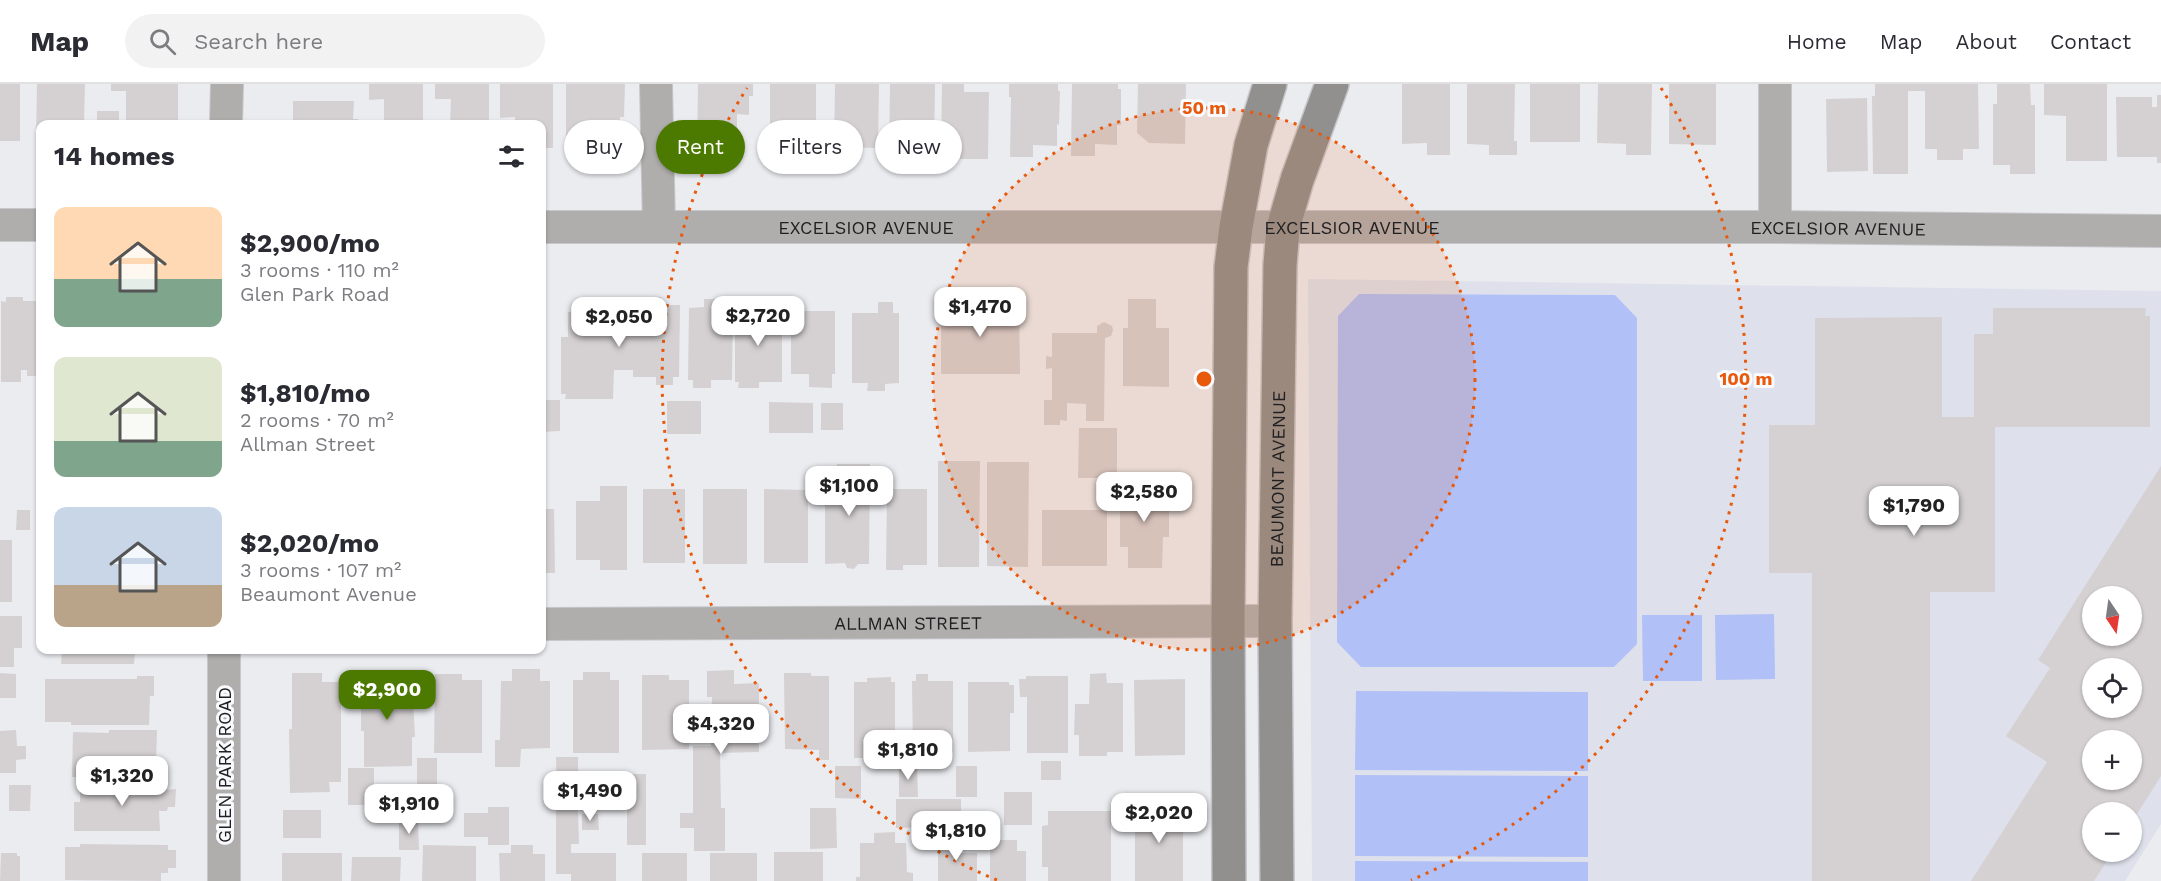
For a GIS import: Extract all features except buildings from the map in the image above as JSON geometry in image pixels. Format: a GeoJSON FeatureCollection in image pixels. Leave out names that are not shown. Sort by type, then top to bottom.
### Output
{"type":"FeatureCollection","features":[{"type":"Feature","properties":{"kind":"main road"},"geometry":{"type":"LineString","coordinates":[[1229,881],[1228,621],[1231,267],[1251,145],[1270,84]]}},
{"type":"Feature","properties":{"kind":"main road","name":"BEAUMONT AVENUE"},"geometry":{"type":"LineString","coordinates":[[1277,881],[1275,621],[1280,265],[1283,228],[1297,180],[1332,84]]}},
{"type":"Feature","properties":{"kind":"street"},"geometry":{"type":"LineString","coordinates":[[226,120],[227,84]]}},
{"type":"Feature","properties":{"kind":"street"},"geometry":{"type":"LineString","coordinates":[[656,84],[659,227]]}},
{"type":"Feature","properties":{"kind":"street"},"geometry":{"type":"LineString","coordinates":[[1775,84],[1775,227]]}},
{"type":"Feature","properties":{"kind":"street"},"geometry":{"type":"LineString","coordinates":[[0,225],[36,225]]}},
{"type":"Feature","properties":{"kind":"street","name":"EXCELSIOR AVENUE"},"geometry":{"type":"LineString","coordinates":[[546,227],[1775,227],[2161,231]]}},
{"type":"Feature","properties":{"kind":"street","name":"ALLMAN STREET"},"geometry":{"type":"LineString","coordinates":[[546,624],[1275,621]]}},
{"type":"Feature","properties":{"kind":"street","name":"GLEN PARK ROAD"},"geometry":{"type":"LineString","coordinates":[[224,654],[224,881]]}},
{"type":"Feature","properties":{"kind":"shaded area"},"geometry":{"type":"Polygon","coordinates":[[[1308,279],[2161,291],[2161,824],[2142,854],[2142,802],[2082,802],[2082,862],[2137,862],[2125,881],[1312,881],[1308,279]]]}},
{"type":"Feature","properties":{"kind":"shaded area"},"geometry":{"type":"Polygon","coordinates":[[[1359,294],[1615,295],[1637,318],[1637,644],[1614,667],[1361,667],[1337,642],[1338,316],[1359,294]]]}},
{"type":"Feature","properties":{"kind":"shaded area"},"geometry":{"type":"Polygon","coordinates":[[[1774,614],[1775,679],[1716,680],[1715,615],[1774,614]]]}},
{"type":"Feature","properties":{"kind":"shaded area"},"geometry":{"type":"Polygon","coordinates":[[[1642,615],[1702,615],[1702,681],[1643,681],[1642,615]]]}},
{"type":"Feature","properties":{"kind":"shaded area"},"geometry":{"type":"Polygon","coordinates":[[[1356,691],[1588,692],[1588,771],[1355,770],[1356,691]]]}},
{"type":"Feature","properties":{"kind":"shaded area"},"geometry":{"type":"Polygon","coordinates":[[[1355,775],[1588,776],[1588,857],[1355,856],[1355,775]]]}},
{"type":"Feature","properties":{"kind":"shaded area"},"geometry":{"type":"Polygon","coordinates":[[[1355,861],[1588,862],[1588,881],[1355,881],[1355,861]]]}}]}
